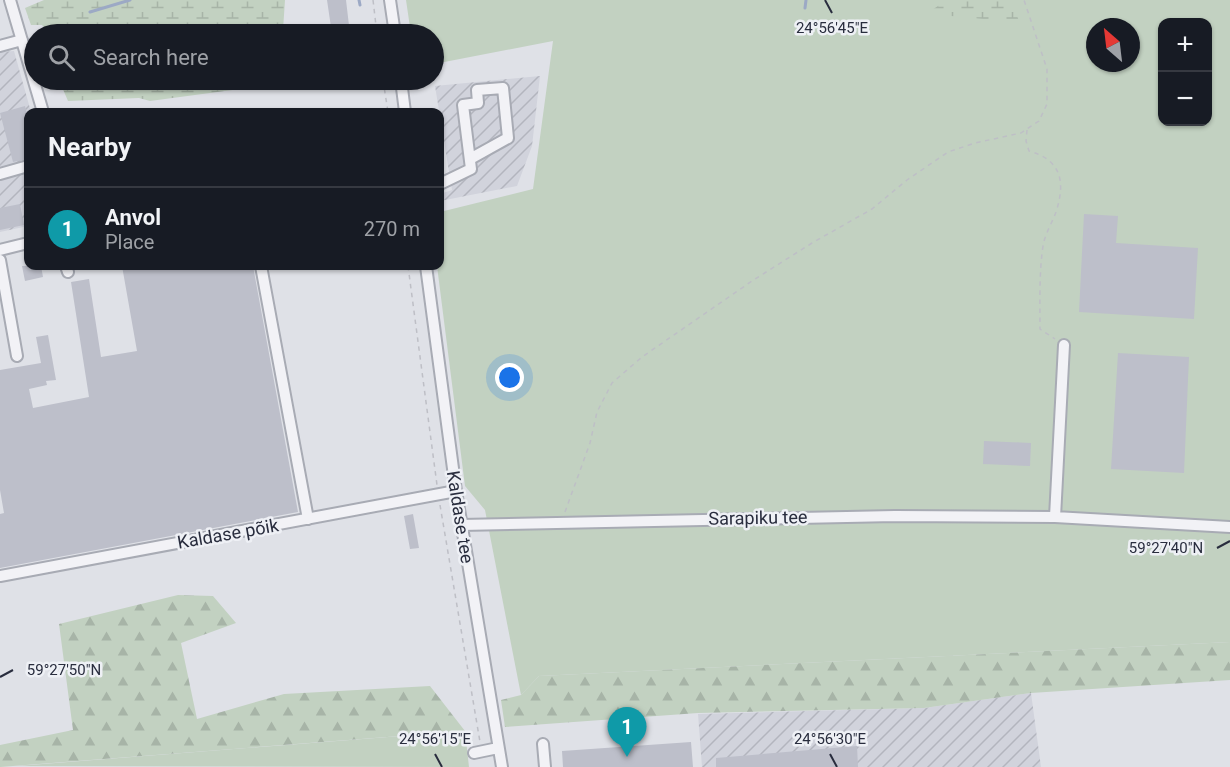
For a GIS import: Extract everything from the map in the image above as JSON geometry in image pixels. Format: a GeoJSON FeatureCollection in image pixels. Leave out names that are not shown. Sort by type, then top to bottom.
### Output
{"type":"FeatureCollection","features":[{"type":"Feature","properties":{"kind":"street"},"geometry":{"type":"LineString","coordinates":[[10,0],[24,47]]}},
{"type":"Feature","properties":{"kind":"street"},"geometry":{"type":"LineString","coordinates":[[390,0],[394,24]]}},
{"type":"Feature","properties":{"kind":"street"},"geometry":{"type":"LineString","coordinates":[[0,46],[22,40]]}},
{"type":"Feature","properties":{"kind":"street"},"geometry":{"type":"LineString","coordinates":[[444,182],[471,169],[463,105],[478,103],[477,90],[503,88],[508,138],[470,159]]}},
{"type":"Feature","properties":{"kind":"street"},"geometry":{"type":"LineString","coordinates":[[37,90],[42,108]]}},
{"type":"Feature","properties":{"kind":"street"},"geometry":{"type":"LineString","coordinates":[[402,90],[404,108]]}},
{"type":"Feature","properties":{"kind":"street"},"geometry":{"type":"LineString","coordinates":[[0,174],[24,167]]}},
{"type":"Feature","properties":{"kind":"street"},"geometry":{"type":"LineString","coordinates":[[0,250],[24,244]]}},
{"type":"Feature","properties":{"kind":"street"},"geometry":{"type":"LineString","coordinates":[[0,260],[17,356]]}},
{"type":"Feature","properties":{"kind":"street"},"geometry":{"type":"LineString","coordinates":[[262,270],[308,519]]}},
{"type":"Feature","properties":{"kind":"street","name":"Kaldase tee"},"geometry":{"type":"LineString","coordinates":[[427,270],[461,525],[502,767]]}},
{"type":"Feature","properties":{"kind":"street"},"geometry":{"type":"LineString","coordinates":[[1055,517],[1064,345]]}},
{"type":"Feature","properties":{"kind":"street","name":"Kaldase põik"},"geometry":{"type":"LineString","coordinates":[[0,576],[456,491]]}},
{"type":"Feature","properties":{"kind":"street","name":"Sarapiku tee"},"geometry":{"type":"LineString","coordinates":[[461,525],[895,516],[1055,517],[1230,526]]}},
{"type":"Feature","properties":{"kind":"street"},"geometry":{"type":"LineString","coordinates":[[543,744],[545,767]]}},
{"type":"Feature","properties":{"kind":"street"},"geometry":{"type":"LineString","coordinates":[[478,752],[498,748]]}},
{"type":"Feature","properties":{"kind":"path"},"geometry":{"type":"LineString","coordinates":[[373,0],[376,24]]}},
{"type":"Feature","properties":{"kind":"path"},"geometry":{"type":"LineString","coordinates":[[561,523],[590,443],[597,412],[612,383],[642,357],[752,281],[872,209],[907,180],[948,152],[975,143],[1021,133],[1039,121],[1047,104],[1047,69],[1024,0]]}},
{"type":"Feature","properties":{"kind":"path"},"geometry":{"type":"LineString","coordinates":[[385,90],[387,108]]}},
{"type":"Feature","properties":{"kind":"path"},"geometry":{"type":"LineString","coordinates":[[1027,129],[1026,141],[1029,151],[1049,158],[1056,167],[1060,180],[1060,195],[1043,246],[1040,329],[1064,345]]}},
{"type":"Feature","properties":{"kind":"path"},"geometry":{"type":"LineString","coordinates":[[409,270],[439,495],[478,752]]}},
{"type":"Feature","properties":{"kind":"shaded area"},"geometry":{"type":"Polygon","coordinates":[[[14,51],[30,108],[24,108],[24,227],[0,232],[0,52],[14,51]]]}},
{"type":"Feature","properties":{"kind":"shaded area"},"geometry":{"type":"Polygon","coordinates":[[[540,76],[532,146],[517,186],[444,200],[444,193],[452,190],[444,141],[444,108],[439,108],[436,90],[444,90],[444,85],[540,76]]]}},
{"type":"Feature","properties":{"kind":"shaded area"},"geometry":{"type":"Polygon","coordinates":[[[1031,693],[1041,767],[702,767],[698,714],[924,708],[1031,693]]]}},
{"type":"Feature","properties":{"kind":"green space"},"geometry":{"type":"Polygon","coordinates":[[[44,0],[285,0],[283,24],[31,24],[25,8],[44,0]]]}},
{"type":"Feature","properties":{"kind":"green space"},"geometry":{"type":"Polygon","coordinates":[[[406,0],[1230,0],[1230,642],[539,676],[521,695],[485,510],[465,486],[438,270],[444,270],[444,211],[533,189],[553,41],[444,62],[444,24],[410,24],[406,0]]]}},
{"type":"Feature","properties":{"kind":"green space"},"geometry":{"type":"Polygon","coordinates":[[[948,0],[1011,0],[1019,21],[930,14],[930,11],[948,0]]]}},
{"type":"Feature","properties":{"kind":"green space"},"geometry":{"type":"Polygon","coordinates":[[[63,90],[232,90],[150,101],[139,98],[68,101],[63,90]]]}},
{"type":"Feature","properties":{"kind":"green space"},"geometry":{"type":"Polygon","coordinates":[[[178,595],[213,596],[236,623],[181,643],[197,719],[284,694],[430,686],[465,731],[0,767],[0,745],[73,730],[59,624],[178,595]]]}},
{"type":"Feature","properties":{"kind":"green space"},"geometry":{"type":"Polygon","coordinates":[[[1230,642],[1230,680],[1031,693],[924,708],[698,713],[505,727],[501,700],[521,695],[539,676],[1230,642]]]}},
{"type":"Feature","properties":{"kind":"green space"},"geometry":{"type":"Polygon","coordinates":[[[465,731],[469,767],[17,766],[465,731]]]}},
{"type":"Feature","properties":{"kind":"building"},"geometry":{"type":"Polygon","coordinates":[[[327,0],[346,0],[349,24],[331,24],[327,0]]]}},
{"type":"Feature","properties":{"kind":"building"},"geometry":{"type":"Polygon","coordinates":[[[25,106],[24,160],[13,162],[0,113],[25,106]]]}},
{"type":"Feature","properties":{"kind":"building"},"geometry":{"type":"Polygon","coordinates":[[[20,204],[24,225],[0,230],[0,208],[20,204]]]}},
{"type":"Feature","properties":{"kind":"building"},"geometry":{"type":"Polygon","coordinates":[[[1084,214],[1118,216],[1116,243],[1198,248],[1194,319],[1079,312],[1084,214]]]}},
{"type":"Feature","properties":{"kind":"building"},"geometry":{"type":"Polygon","coordinates":[[[22,266],[24,270],[42,270],[43,277],[25,281],[22,266]]]}},
{"type":"Feature","properties":{"kind":"building"},"geometry":{"type":"Polygon","coordinates":[[[123,270],[254,270],[298,512],[0,568],[0,514],[4,513],[0,490],[0,370],[41,363],[36,337],[48,335],[56,380],[46,381],[47,385],[29,389],[33,408],[89,397],[71,282],[89,279],[101,357],[137,351],[123,270]]]}},
{"type":"Feature","properties":{"kind":"building"},"geometry":{"type":"Polygon","coordinates":[[[1118,353],[1189,357],[1184,473],[1111,469],[1118,353]]]}},
{"type":"Feature","properties":{"kind":"building"},"geometry":{"type":"Polygon","coordinates":[[[984,441],[1031,443],[1030,466],[983,464],[984,441]]]}},
{"type":"Feature","properties":{"kind":"building"},"geometry":{"type":"Polygon","coordinates":[[[413,514],[419,548],[410,549],[404,516],[413,514]]]}},
{"type":"Feature","properties":{"kind":"building"},"geometry":{"type":"Polygon","coordinates":[[[691,742],[693,767],[563,767],[562,751],[691,742]]]}},
{"type":"Feature","properties":{"kind":"building"},"geometry":{"type":"Polygon","coordinates":[[[857,746],[858,767],[716,767],[716,758],[857,746]]]}},
{"type":"Feature","properties":{"kind":"waterway"},"geometry":{"type":"LineString","coordinates":[[90,12],[130,0]]}},
{"type":"Feature","properties":{"kind":"waterway"},"geometry":{"type":"LineString","coordinates":[[359,0],[360,5]]}},
{"type":"Feature","properties":{"kind":"waterway"},"geometry":{"type":"LineString","coordinates":[[805,8],[806,0]]}},
{"type":"Feature","properties":{"kind":"place","name":"Anvol"},"geometry":{"type":"Point","coordinates":[627,757]}}]}
